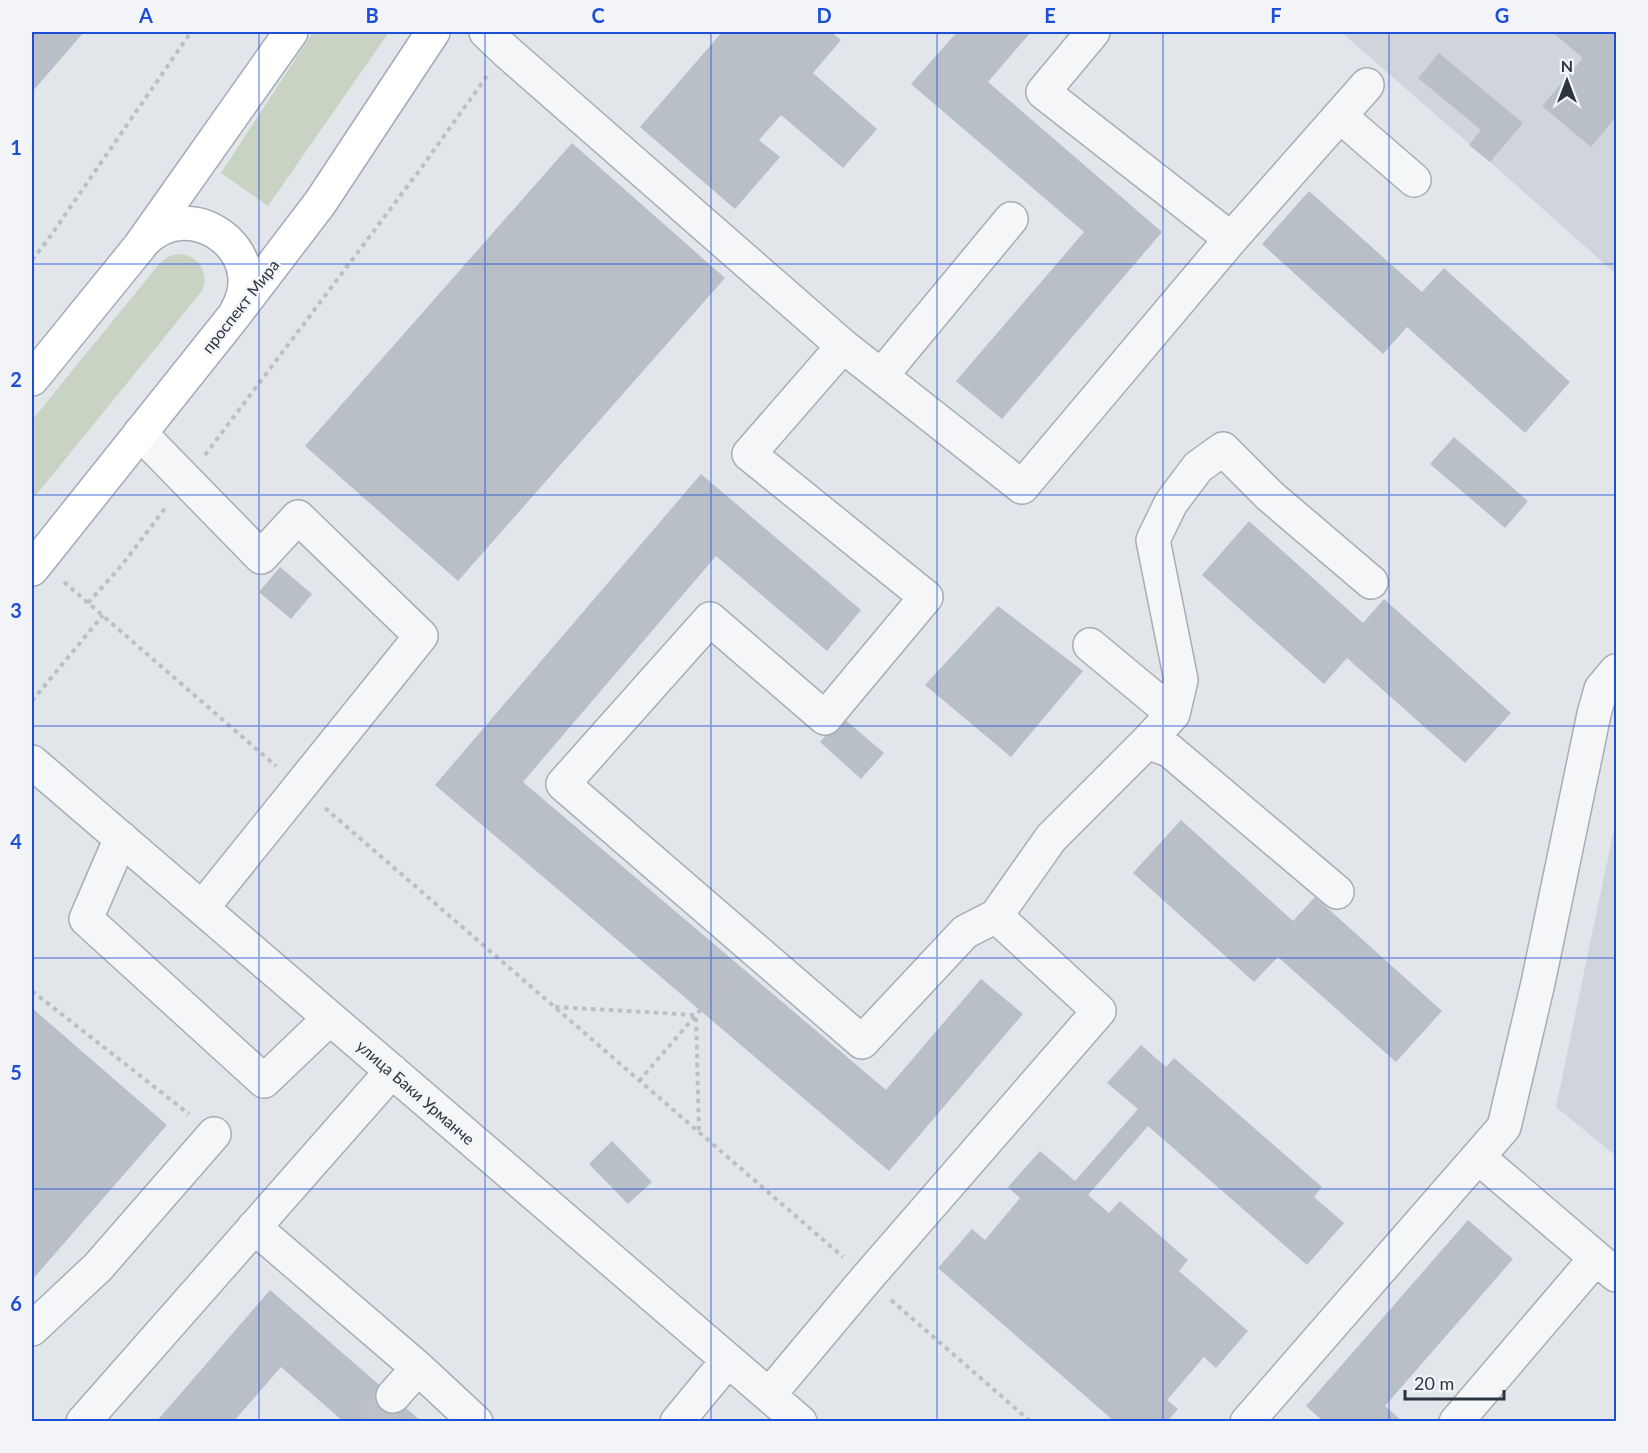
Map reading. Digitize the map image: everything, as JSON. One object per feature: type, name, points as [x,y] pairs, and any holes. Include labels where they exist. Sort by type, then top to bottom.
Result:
[{"type":"main road","points":[[32,379],[140,246],[291,32]]},
{"type":"main road","name":"проспект Мира","points":[[35,565],[233,317],[320,203],[433,32]]},
{"type":"main road","points":[[140,246],[157,231],[179,224],[202,225],[222,235],[237,252],[244,274],[243,297],[233,317]]},
{"type":"street","points":[[1093,32],[1042,92],[1232,239]]},
{"type":"street","points":[[496,41],[843,346],[1022,487],[1232,239],[1367,85]]},
{"type":"street","points":[[1340,116],[1414,180]]},
{"type":"street","points":[[881,376],[1011,219]]},
{"type":"street","points":[[843,346],[749,454],[926,597],[825,718],[710,619],[563,784],[862,1042],[965,932],[996,916],[1051,838],[1173,714],[1181,680],[1153,540],[1171,503],[1198,466],[1223,449],[1270,496],[1371,582]]},
{"type":"street","points":[[140,433],[261,557],[298,516],[421,636],[202,908]]},
{"type":"street","points":[[1090,645],[1173,714]]},
{"type":"street","points":[[1247,1422],[1504,1127],[1538,983],[1594,714],[1601,689],[1617,671]]},
{"type":"street","points":[[1147,742],[1169,750],[1337,892]]},
{"type":"street","name":"улица Баки Урманче","points":[[32,762],[801,1422]]},
{"type":"street","points":[[121,838],[86,919],[264,1081],[330,1018]]},
{"type":"street","points":[[769,1395],[867,1278],[1099,1011],[996,916]]},
{"type":"street","points":[[83,1422],[392,1071]]},
{"type":"street","points":[[32,1329],[98,1267],[214,1134]]},
{"type":"street","points":[[1456,1422],[1606,1267],[1478,1157]]},
{"type":"street","points":[[254,1227],[418,1368],[476,1422]]},
{"type":"street","points":[[676,1422],[728,1360]]},
{"type":"street","points":[[393,1396],[418,1368]]},
{"type":"path","points":[[32,260],[191,32]]},
{"type":"path","points":[[88,603],[122,565],[420,171],[496,41]]},
{"type":"path","points":[[35,565],[102,615],[1031,1422]]},
{"type":"path","points":[[32,701],[102,615]]},
{"type":"path","points":[[639,1081],[754,948]]},
{"type":"path","points":[[32,991],[214,1134]]},
{"type":"path","points":[[554,1007],[696,1015]]},
{"type":"path","points":[[696,1015],[699,1132]]},
{"type":"shaded area","points":[[1341,32],[1616,32],[1616,274],[1490,162]]},
{"type":"shaded area","points":[[1616,819],[1616,1156],[1556,1107]]},
{"type":"green space","points":[[313,32],[389,32],[268,206],[221,173]]},
{"type":"green space","points":[[177,254],[191,257],[200,265],[204,277],[202,291],[32,500],[32,420],[160,263],[167,257]]},
{"type":"building","points":[[32,32],[84,32],[32,92]]},
{"type":"building","points":[[722,32],[831,32],[841,40],[813,73],[877,129],[843,168],[781,115],[759,140],[780,157],[735,209],[640,127]]},
{"type":"building","points":[[957,32],[1031,32],[988,82],[1162,232],[1002,419],[956,381],[1084,232],[911,84]]},
{"type":"building","points":[[1552,32],[1616,32],[1616,117],[1591,147],[1542,106],[1583,58]]},
{"type":"building","points":[[1439,53],[1523,123],[1490,162],[1469,145],[1481,130],[1418,78]]},
{"type":"building","points":[[572,143],[725,278],[458,581],[305,446]]},
{"type":"building","points":[[1309,191],[1422,292],[1444,268],[1570,382],[1525,433],[1407,327],[1383,354],[1262,244]]},
{"type":"building","points":[[1454,437],[1528,501],[1505,528],[1430,464]]},
{"type":"building","points":[[701,474],[861,610],[827,651],[716,556],[523,782],[886,1090],[981,979],[1023,1014],[889,1171],[435,785]]},
{"type":"building","points":[[1249,521],[1363,623],[1384,599],[1511,713],[1465,763],[1347,658],[1324,684],[1202,575]]},
{"type":"building","points":[[280,567],[312,594],[291,619],[259,592]]},
{"type":"building","points":[[998,606],[1083,671],[1011,757],[925,685]]},
{"type":"building","points":[[842,717],[884,753],[861,779],[820,742]]},
{"type":"building","points":[[1181,820],[1293,921],[1315,897],[1442,1011],[1396,1062],[1278,957],[1254,982],[1133,873]]},
{"type":"building","points":[[32,1008],[167,1125],[32,1280]]},
{"type":"building","points":[[1141,1045],[1166,1067],[1174,1058],[1322,1187],[1314,1197],[1344,1223],[1307,1265],[1148,1126],[1088,1195],[1109,1213],[1120,1201],[1188,1260],[1179,1271],[1248,1331],[1216,1368],[1204,1357],[1167,1400],[1178,1409],[1167,1422],[1115,1422],[938,1268],[972,1229],[985,1240],[1020,1198],[1008,1187],[1040,1151],[1075,1181],[1138,1109],[1107,1083]]},
{"type":"building","points":[[612,1141],[652,1182],[628,1204],[589,1164]]},
{"type":"building","points":[[1468,1220],[1513,1259],[1385,1406],[1403,1422],[1324,1422],[1306,1406]]},
{"type":"building","points":[[270,1290],[422,1422],[344,1422],[281,1367],[233,1422],[156,1422]]},
{"type":"tunnel","points":[[371,1422],[393,1396]]}]
